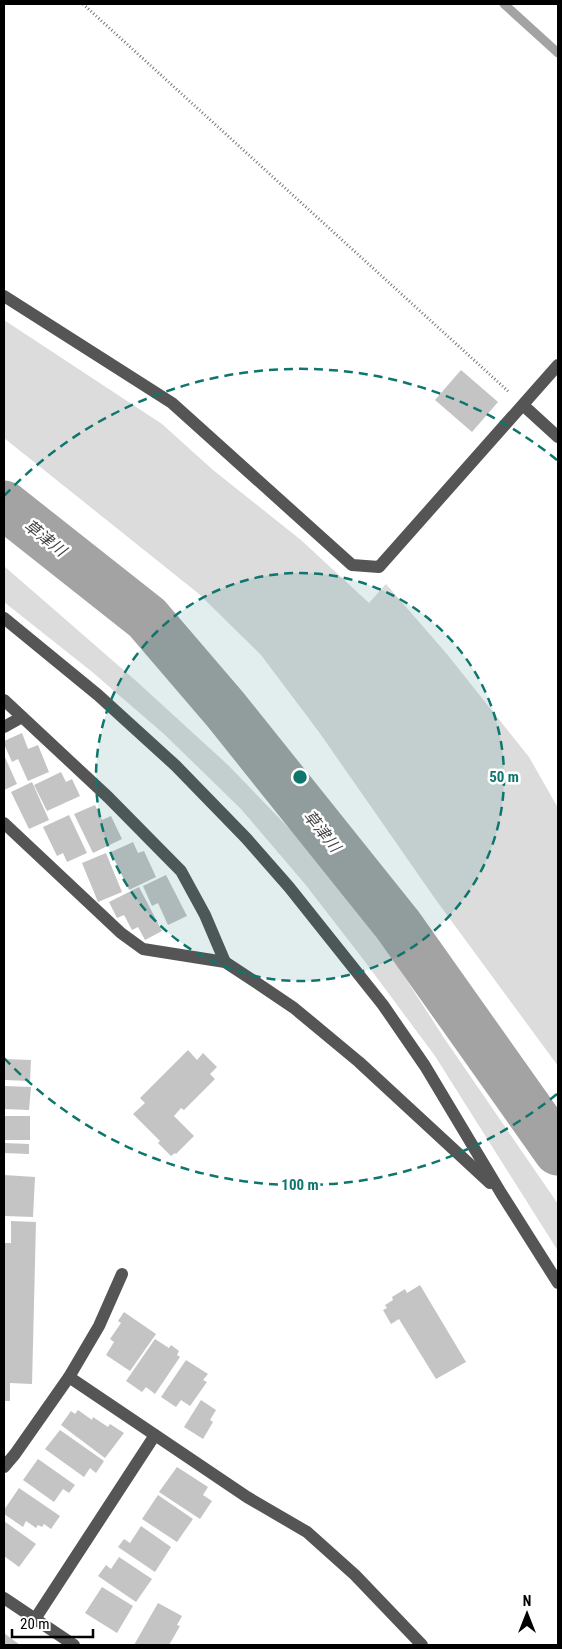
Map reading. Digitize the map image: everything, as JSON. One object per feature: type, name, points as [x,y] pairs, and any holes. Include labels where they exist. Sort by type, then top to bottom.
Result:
[{"type":"street","points":[[4,296],[172,403],[352,565],[378,567],[558,366]]},
{"type":"street","points":[[524,406],[558,437]]},
{"type":"street","points":[[4,618],[98,696],[176,766],[290,886],[383,1005],[425,1066],[501,1193],[558,1283]]},
{"type":"street","points":[[4,700],[108,797],[181,871],[204,915],[225,962]]},
{"type":"street","points":[[4,727],[22,717]]},
{"type":"street","points":[[4,823],[121,933],[143,949],[225,962],[294,1008],[352,1056],[501,1193]]},
{"type":"street","points":[[4,1468],[68,1376],[99,1326],[122,1274]]},
{"type":"street","points":[[68,1376],[247,1498],[307,1532],[355,1575],[422,1645]]},
{"type":"street","points":[[35,1619],[155,1435]]},
{"type":"street","points":[[4,1598],[35,1619],[56,1640],[74,1645]]},
{"type":"path","points":[[83,4],[524,406]]},
{"type":"shaded area","points":[[4,320],[162,424],[213,470],[301,540],[369,603],[386,584],[446,653],[529,757],[558,808],[558,1066],[436,900],[319,732],[261,655],[199,594],[4,438]]},
{"type":"shaded area","points":[[4,566],[135,680],[228,765],[311,851],[384,945],[444,1038],[558,1204],[558,1251],[435,1056],[305,884],[241,809],[164,734],[91,671],[4,602]]},
{"type":"building","points":[[461,370],[498,402],[472,432],[435,400]]},
{"type":"building","points":[[22,733],[28,749],[38,745],[49,772],[28,781],[18,759],[12,762],[4,744],[4,741]]},
{"type":"building","points":[[4,755],[17,784],[4,790]]},
{"type":"building","points":[[61,772],[66,782],[72,779],[80,796],[47,811],[34,785]]},
{"type":"building","points":[[32,782],[49,820],[29,829],[11,792]]},
{"type":"building","points":[[95,805],[102,820],[111,816],[122,839],[93,853],[74,814]]},
{"type":"building","points":[[69,815],[87,853],[67,862],[63,853],[57,856],[43,827]]},
{"type":"building","points":[[133,842],[138,853],[144,851],[156,877],[129,890],[111,852]]},
{"type":"building","points":[[106,853],[122,892],[98,902],[82,863]]},
{"type":"building","points":[[166,875],[187,916],[168,925],[158,903],[152,906],[143,886]]},
{"type":"building","points":[[139,887],[162,931],[145,940],[138,927],[132,930],[124,915],[117,918],[109,902]]},
{"type":"building","points":[[188,1050],[197,1060],[203,1053],[217,1067],[210,1074],[215,1079],[184,1110],[181,1108],[174,1116],[194,1136],[176,1154],[171,1156],[158,1143],[160,1141],[133,1114],[145,1103],[140,1098]]},
{"type":"building","points":[[4,1059],[31,1060],[30,1081],[4,1080]]},
{"type":"building","points":[[4,1086],[31,1087],[29,1110],[4,1109]]},
{"type":"building","points":[[4,1116],[30,1116],[30,1140],[4,1140]]},
{"type":"building","points":[[4,1143],[29,1144],[29,1154],[4,1153]]},
{"type":"building","points":[[4,1175],[35,1177],[33,1217],[4,1216]]},
{"type":"building","points":[[11,1221],[36,1222],[32,1384],[10,1383],[10,1401],[4,1401],[4,1243],[11,1243]]},
{"type":"building","points":[[420,1285],[466,1362],[436,1379],[399,1319],[391,1324],[383,1310],[387,1308],[385,1305],[393,1300],[392,1297],[405,1289],[407,1293]]},
{"type":"building","points":[[124,1312],[156,1334],[130,1371],[106,1355],[114,1342],[110,1339],[121,1323],[118,1321]]},
{"type":"building","points":[[155,1339],[169,1348],[171,1345],[179,1351],[177,1355],[180,1357],[155,1394],[146,1387],[142,1392],[126,1381]]},
{"type":"building","points":[[186,1360],[208,1374],[203,1380],[207,1382],[190,1406],[181,1400],[176,1407],[161,1397]]},
{"type":"building","points":[[201,1400],[216,1410],[210,1420],[213,1422],[203,1439],[184,1427]]},
{"type":"building","points":[[78,1410],[92,1420],[93,1417],[108,1427],[110,1424],[124,1433],[105,1458],[61,1425],[71,1411],[75,1414]]},
{"type":"building","points":[[60,1430],[104,1461],[96,1473],[90,1468],[84,1477],[45,1449]]},
{"type":"building","points":[[38,1459],[75,1485],[69,1493],[63,1489],[54,1502],[23,1480]]},
{"type":"building","points":[[177,1467],[208,1487],[203,1495],[212,1501],[200,1519],[159,1492]]},
{"type":"building","points":[[19,1488],[60,1516],[51,1529],[44,1524],[42,1527],[38,1525],[36,1528],[26,1521],[23,1527],[4,1514],[4,1510]]},
{"type":"building","points":[[158,1495],[193,1519],[177,1542],[142,1519]]},
{"type":"building","points":[[4,1521],[36,1544],[19,1567],[4,1556]]},
{"type":"building","points":[[141,1526],[171,1547],[155,1572],[118,1547],[124,1539],[130,1543]]},
{"type":"building","points":[[119,1557],[152,1579],[136,1602],[98,1576],[106,1565],[111,1569]]},
{"type":"building","points":[[102,1587],[133,1606],[117,1633],[85,1613]]},
{"type":"building","points":[[158,1603],[182,1616],[177,1625],[180,1626],[169,1645],[134,1645]]},
{"type":"building","points":[[4,1633],[20,1645],[4,1645]]},
{"type":"waterway","points":[[504,4],[558,53]]},
{"type":"waterway","name":"草津川","points":[[4,505],[147,618],[225,709],[398,925],[558,1151]]}]
